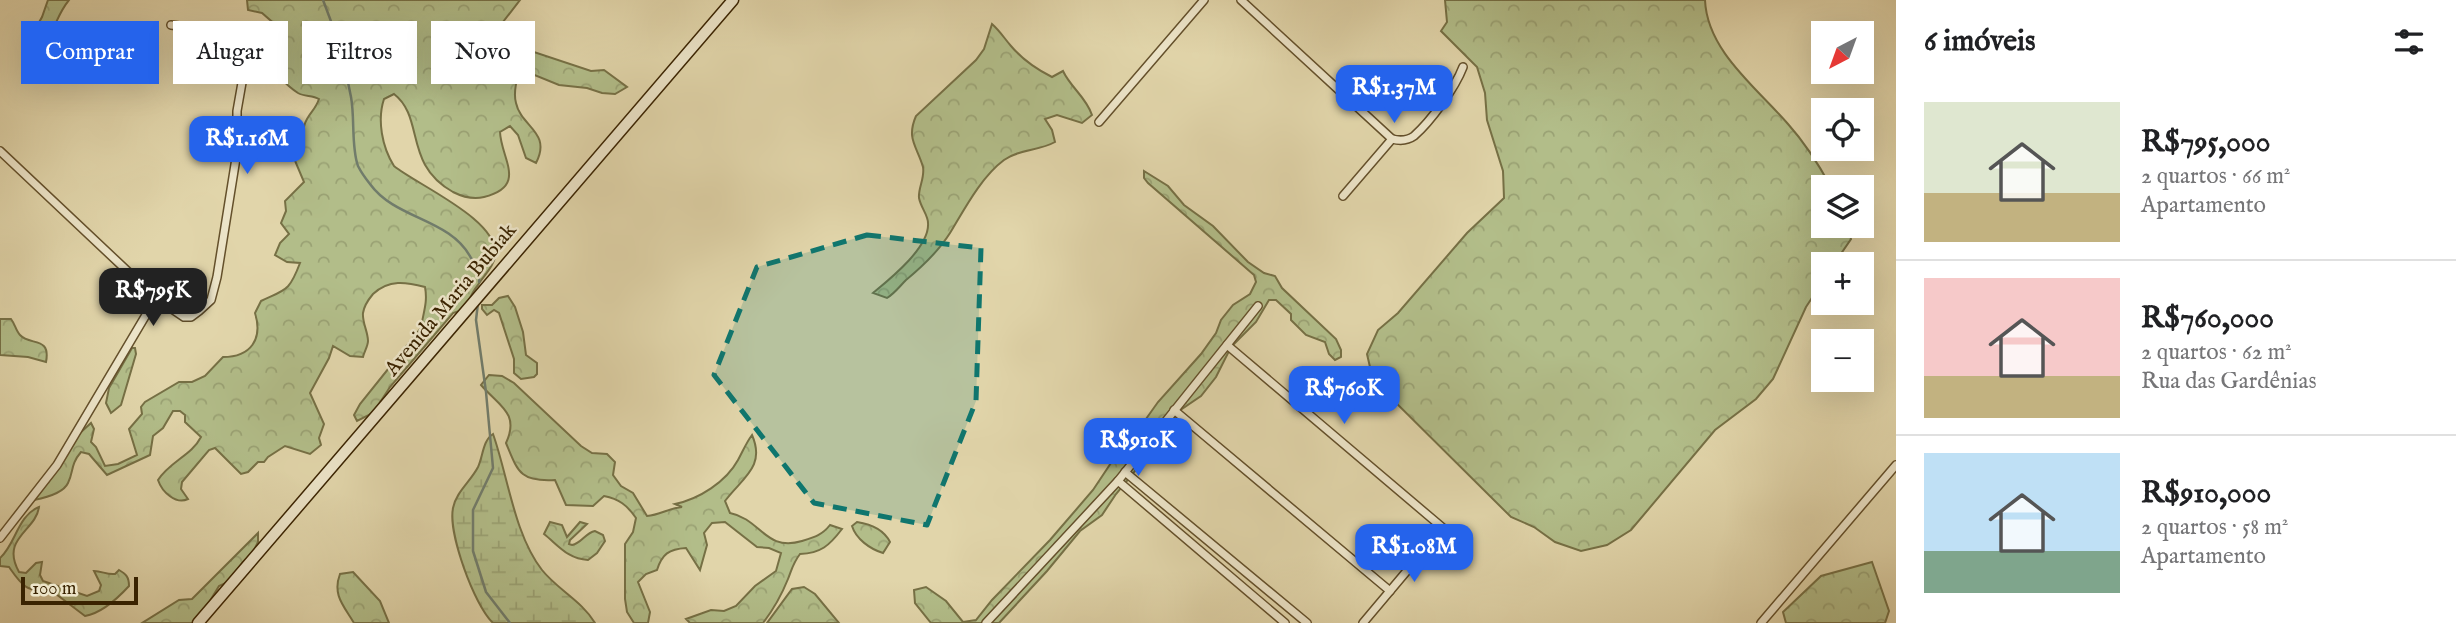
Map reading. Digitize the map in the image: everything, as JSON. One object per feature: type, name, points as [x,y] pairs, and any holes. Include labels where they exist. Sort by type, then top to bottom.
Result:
[{"type":"street","name":"Avenida Maria Bubiak","points":[[198,623],[733,0]]},
{"type":"street","points":[[1099,122],[1205,0]]},
{"type":"street","points":[[1241,0],[1392,139],[1401,141],[1413,136],[1453,89],[1463,67]]},
{"type":"street","points":[[0,151],[156,298],[184,317],[191,317],[200,311],[211,300],[217,277],[237,152],[237,111],[243,62],[239,53],[220,31],[209,26],[172,26]]},
{"type":"street","points":[[1343,196],[1392,139]]},
{"type":"street","points":[[0,538],[57,465],[156,298]]},
{"type":"street","points":[[986,623],[1118,481],[1258,306]]},
{"type":"street","points":[[1227,345],[1443,528],[1363,623]]},
{"type":"street","points":[[1174,410],[1390,591]]},
{"type":"street","points":[[1761,623],[1896,465]]},
{"type":"street","points":[[1125,471],[1307,623]]},
{"type":"street","points":[[1118,481],[1285,623]]},
{"type":"highlighted area","points":[[867,235],[981,248],[976,401],[927,525],[814,503],[714,375],[757,267]]},
{"type":"green space","points":[[48,0],[69,0],[57,21],[40,21]]},
{"type":"green space","points":[[247,0],[520,0],[504,21],[431,21],[431,84],[516,84],[515,99],[519,111],[534,130],[540,144],[536,163],[526,158],[518,135],[510,126],[500,132],[509,170],[509,179],[505,186],[484,197],[457,194],[437,181],[427,168],[409,116],[394,94],[384,99],[381,116],[386,150],[394,166],[472,217],[494,244],[494,261],[474,290],[465,309],[453,313],[390,387],[373,413],[357,421],[354,415],[360,404],[421,328],[426,303],[425,287],[411,284],[391,284],[373,294],[363,313],[368,341],[363,357],[350,356],[333,346],[310,393],[324,424],[319,438],[321,445],[310,454],[285,446],[264,462],[258,462],[248,472],[241,474],[215,448],[209,450],[182,482],[181,489],[188,499],[174,499],[166,493],[158,480],[168,468],[192,449],[201,437],[185,422],[185,415],[180,411],[173,411],[163,428],[153,436],[150,455],[107,475],[89,454],[81,452],[66,487],[53,495],[34,500],[80,433],[91,423],[94,429],[91,442],[105,466],[118,464],[137,455],[129,429],[142,414],[141,407],[145,402],[179,382],[192,382],[205,376],[223,357],[248,350],[256,338],[255,313],[261,301],[286,288],[300,263],[287,262],[275,255],[280,243],[289,234],[281,223],[286,211],[285,201],[304,182],[293,156],[300,146],[307,119],[319,99],[298,93],[286,84],[288,21],[271,21],[262,13],[248,10]]},
{"type":"green space","points":[[1445,0],[1705,0],[1714,36],[1724,52],[1788,124],[1811,154],[1811,161],[1816,161],[1824,175],[1811,175],[1811,238],[1851,239],[1842,252],[1811,252],[1811,299],[1773,379],[1756,399],[1715,430],[1631,530],[1607,545],[1581,551],[1555,542],[1534,527],[1511,517],[1373,380],[1367,354],[1378,330],[1398,313],[1467,233],[1504,198],[1503,171],[1487,120],[1485,93],[1477,67],[1441,31],[1447,22]]},
{"type":"green space","points":[[992,24],[1015,51],[1035,67],[1052,77],[1063,71],[1092,115],[1082,123],[1057,115],[1045,119],[1055,142],[1004,160],[980,185],[945,240],[930,258],[887,298],[873,293],[908,262],[927,232],[928,220],[919,198],[923,167],[912,137],[916,116],[976,60],[984,49]]},
{"type":"green space","points":[[535,52],[591,71],[604,70],[627,87],[615,94],[559,85],[535,75]]},
{"type":"green space","points":[[1144,171],[1168,186],[1184,205],[1213,226],[1248,262],[1264,273],[1275,276],[1282,288],[1336,339],[1341,357],[1335,360],[1329,354],[1325,342],[1306,335],[1291,320],[1291,314],[1276,300],[1269,300],[1256,322],[1231,347],[1216,377],[1201,396],[1179,411],[1102,515],[1080,531],[999,623],[931,623],[915,603],[914,590],[926,587],[946,601],[963,622],[976,620],[1093,490],[1115,457],[1141,430],[1136,433],[1158,402],[1201,354],[1216,333],[1221,320],[1233,305],[1250,294],[1256,282],[1254,275],[1148,183],[1144,178]]},
{"type":"green space","points":[[508,296],[515,307],[523,332],[526,355],[537,363],[537,374],[534,377],[521,379],[514,373],[514,359],[499,313],[494,310],[487,315],[482,309],[482,305],[492,305],[499,298]]},
{"type":"green space","points":[[0,319],[11,319],[20,335],[43,345],[47,354],[46,362],[28,357],[0,355]]},
{"type":"green space","points":[[132,348],[135,348],[136,354],[121,405],[111,413],[106,403],[109,388]]},
{"type":"green space","points":[[489,375],[502,376],[514,383],[581,446],[592,453],[607,454],[615,462],[613,475],[621,486],[633,493],[647,516],[682,507],[675,504],[702,494],[719,482],[733,468],[752,435],[756,446],[754,464],[725,501],[730,513],[749,521],[771,539],[780,542],[790,543],[811,538],[830,525],[842,529],[824,548],[800,554],[786,585],[763,623],[690,623],[686,619],[711,610],[724,611],[736,606],[755,586],[776,571],[781,553],[757,547],[725,522],[712,523],[704,533],[707,545],[700,570],[686,548],[680,549],[667,553],[657,570],[646,574],[638,582],[650,612],[648,623],[634,623],[627,612],[625,599],[625,544],[633,532],[636,518],[622,503],[604,496],[593,506],[566,505],[555,480],[534,479],[522,473],[506,443],[510,433],[509,417],[481,385]]},
{"type":"green space","points":[[493,434],[518,522],[532,556],[548,577],[583,608],[595,623],[493,623],[478,601],[458,551],[453,508],[457,497],[478,467],[485,444]]},
{"type":"green space","points":[[39,507],[32,523],[16,543],[14,560],[19,572],[26,573],[36,563],[42,562],[40,575],[43,581],[87,596],[99,591],[101,585],[94,571],[115,574],[119,570],[127,576],[129,586],[115,600],[85,616],[48,588],[35,590],[25,586],[9,567],[0,566],[0,558],[21,523]]},
{"type":"green space","points":[[550,522],[562,525],[567,537],[580,522],[587,524],[569,544],[575,544],[595,531],[603,535],[605,541],[588,560],[575,557],[544,534]]},
{"type":"green space","points":[[857,522],[876,528],[884,534],[890,542],[883,553],[860,539],[852,526]]},
{"type":"green space","points":[[258,533],[258,542],[252,554],[228,582],[219,586],[200,617],[192,623],[142,623],[179,600],[192,599]]},
{"type":"green space","points":[[1872,562],[1889,611],[1885,623],[1786,623],[1783,612],[1821,576]]},
{"type":"green space","points":[[353,572],[380,601],[389,623],[354,623],[340,600],[337,588],[340,574]]},
{"type":"green space","points":[[804,587],[815,594],[839,623],[767,623],[792,589]]},
{"type":"waterway","points":[[323,0],[349,84],[359,168],[381,196],[437,226],[462,245],[476,266],[479,282]]},
{"type":"waterway","points":[[478,303],[476,320],[493,468],[473,510],[473,551],[486,592],[510,623]]}]
